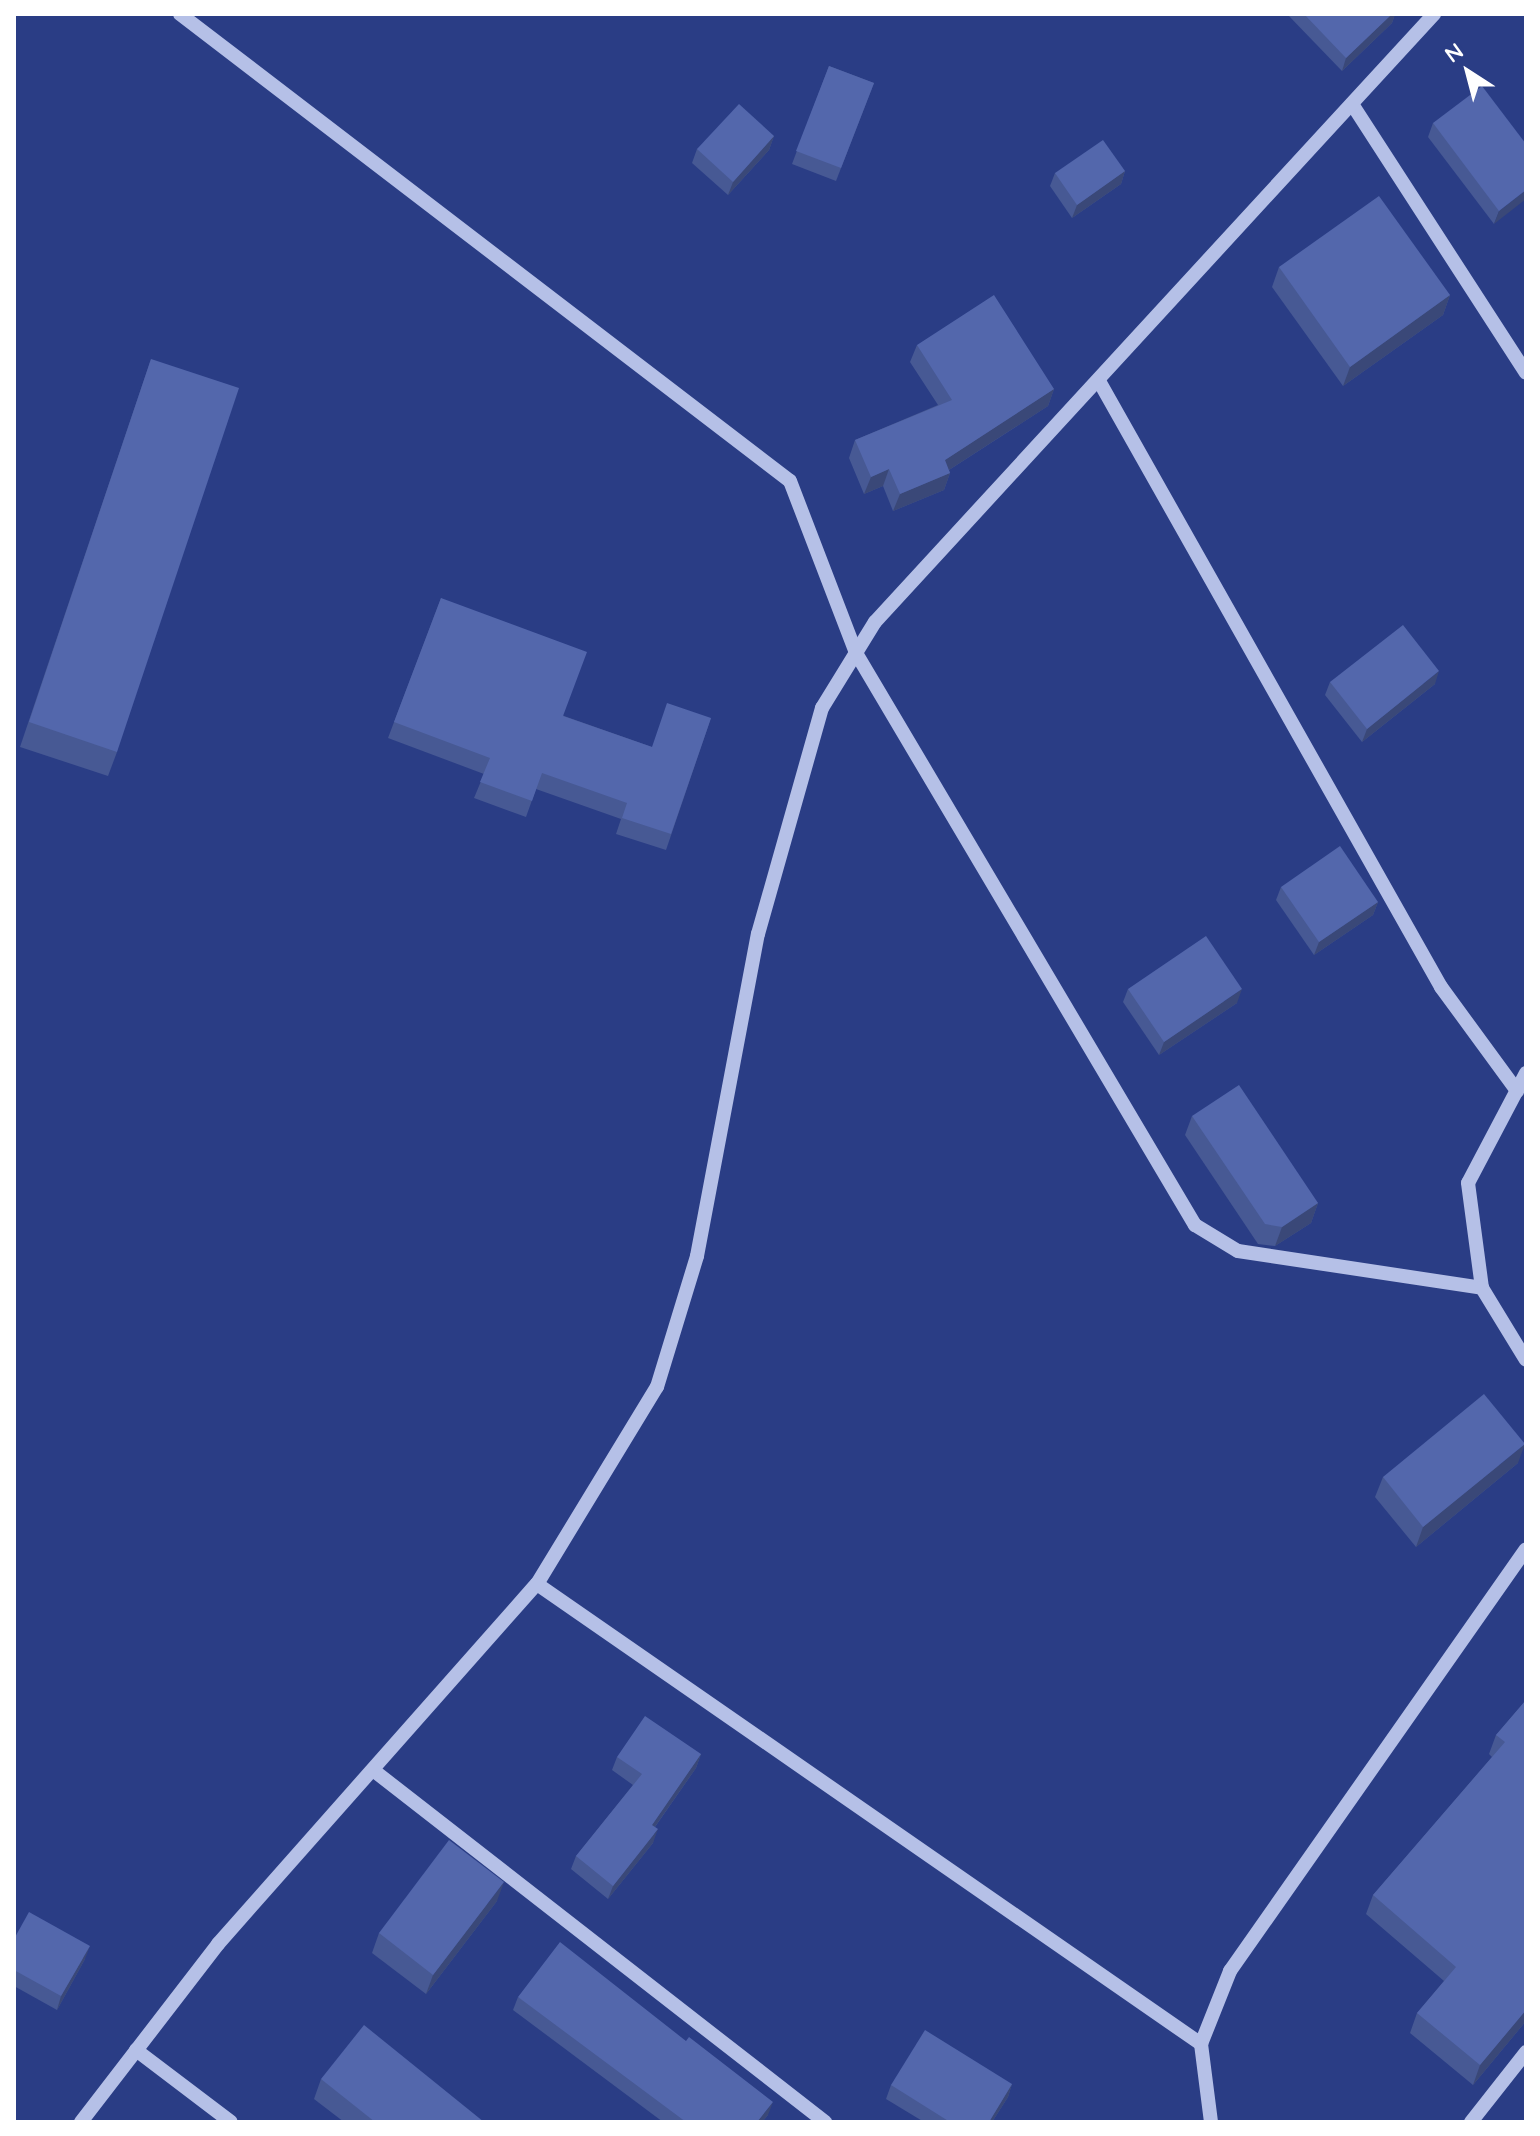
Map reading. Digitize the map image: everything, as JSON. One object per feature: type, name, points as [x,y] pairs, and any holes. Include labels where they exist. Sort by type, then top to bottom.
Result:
[{"type":"street","points":[[180,14],[790,481],[856,653],[1195,1225],[1238,1251],[1482,1288]]},
{"type":"street","points":[[81,2122],[218,1944],[537,1584],[657,1387],[697,1256],[758,934],[822,708],[875,622],[1434,14]]},
{"type":"street","points":[[1352,104],[1526,373]]},
{"type":"street","points":[[1099,381],[1441,987],[1517,1091]]},
{"type":"street","points":[[1526,1073],[1468,1183],[1482,1288],[1526,1360]]},
{"type":"street","points":[[1211,2122],[1201,2044],[1230,1971],[1526,1549]]},
{"type":"street","points":[[537,1584],[1201,2044]]},
{"type":"street","points":[[373,1770],[825,2122]]},
{"type":"street","points":[[136,2050],[231,2122]]},
{"type":"street","points":[[1471,2122],[1526,2052]]},
{"type":"building","points":[[1304,14],[1392,14],[1346,58]]},
{"type":"building","points":[[829,66],[874,83],[841,168],[796,151]]},
{"type":"building","points":[[1482,86],[1526,144],[1526,190],[1499,211],[1433,123]]},
{"type":"building","points":[[739,104],[774,136],[733,182],[697,149]]},
{"type":"building","points":[[1103,140],[1125,171],[1077,205],[1055,173]]},
{"type":"building","points":[[1379,196],[1450,295],[1350,367],[1279,267]]},
{"type":"building","points":[[994,295],[1054,389],[945,460],[950,473],[900,494],[889,469],[871,477],[855,440],[952,400],[917,345]]},
{"type":"building","points":[[151,359],[239,388],[117,752],[29,722]]},
{"type":"building","points":[[441,598],[587,652],[563,716],[652,747],[667,703],[711,718],[671,834],[622,818],[627,803],[542,773],[532,801],[480,782],[490,758],[394,722]]},
{"type":"building","points":[[1403,625],[1439,671],[1367,729],[1330,682]]},
{"type":"building","points":[[1340,846],[1378,902],[1319,942],[1281,887]]},
{"type":"building","points":[[1206,936],[1242,989],[1164,1042],[1128,989]]},
{"type":"building","points":[[1239,1085],[1318,1203],[1282,1227],[1265,1224],[1192,1116]]},
{"type":"building","points":[[1484,1394],[1525,1444],[1423,1527],[1383,1477]]},
{"type":"building","points":[[1526,1700],[1526,2010],[1480,2065],[1417,2013],[1456,1967],[1373,1895],[1505,1742],[1496,1735]]},
{"type":"building","points":[[645,1716],[701,1754],[652,1825],[658,1829],[613,1886],[576,1856],[642,1774],[617,1757]]},
{"type":"building","points":[[449,1840],[504,1882],[433,1975],[379,1933]]},
{"type":"building","points":[[29,1912],[90,1946],[61,1996],[14,1970],[14,1939]]},
{"type":"building","points":[[560,1942],[686,2041],[689,2037],[773,2102],[757,2122],[686,2122],[518,1997]]},
{"type":"building","points":[[364,2025],[484,2122],[375,2122],[321,2079]]},
{"type":"building","points":[[925,2030],[1012,2084],[989,2122],[950,2122],[891,2085]]}]
